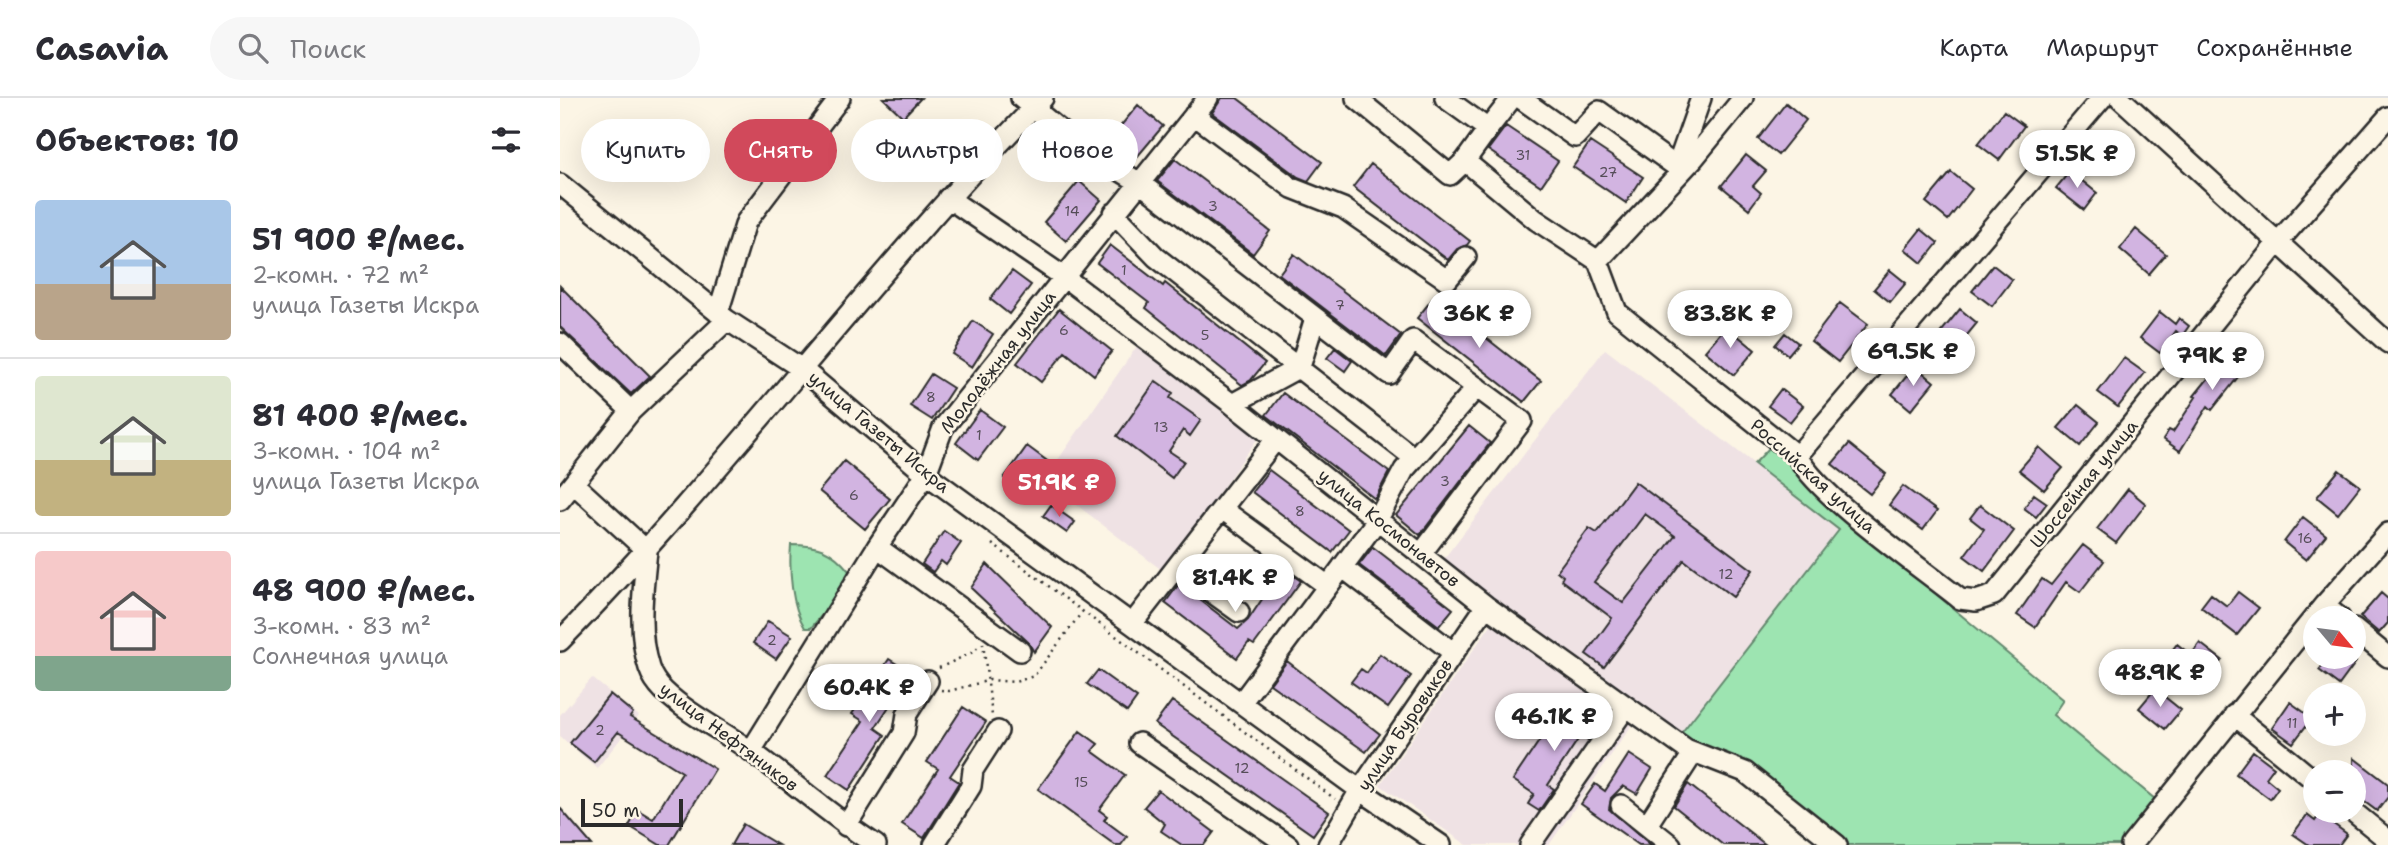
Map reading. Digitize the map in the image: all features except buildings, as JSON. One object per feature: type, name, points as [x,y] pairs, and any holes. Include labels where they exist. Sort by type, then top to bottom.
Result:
[{"type":"street","points":[[560,500],[631,411],[722,316],[746,222],[841,98]]},
{"type":"street","name":"Молодёжная улица","points":[[751,751],[877,547],[926,474],[943,428],[1208,98]]},
{"type":"street","points":[[1445,98],[1488,128]]},
{"type":"street","points":[[1367,101],[1450,175],[1465,161],[1512,98]]},
{"type":"street","points":[[1520,98],[1575,137],[1599,111],[1688,164]]},
{"type":"street","points":[[1688,164],[1681,155],[1701,98]]},
{"type":"street","points":[[1465,161],[1536,220],[1598,261],[1688,164],[1743,98]]},
{"type":"street","points":[[1797,456],[2102,98]]},
{"type":"street","points":[[2120,98],[2388,343]]},
{"type":"street","points":[[560,640],[646,551],[1032,102],[1078,145],[1139,183],[1388,374],[1413,340],[1522,421],[1421,554]]},
{"type":"street","points":[[1194,115],[1292,188],[1343,208],[1447,280],[1466,257]]},
{"type":"street","name":"Шоссейная улица","points":[[1994,595],[2279,241],[2388,117]]},
{"type":"street","name":"улица Газеты Искра","points":[[560,184],[722,316],[802,369],[926,474],[1437,844]]},
{"type":"street","name":"улица Космонавтов","points":[[948,198],[1064,277],[1232,404],[1486,606],[1626,707],[1694,752],[1745,772],[1837,845]]},
{"type":"street","points":[[1114,214],[1156,257],[1414,458]]},
{"type":"street","name":"Российская улица","points":[[1598,261],[1617,313],[1797,456],[1802,467],[1849,511],[1960,599],[1976,601],[1994,595]]},
{"type":"street","points":[[1232,404],[1300,367],[1315,318]]},
{"type":"street","points":[[560,343],[631,411]]},
{"type":"street","points":[[1241,703],[1378,519],[1404,470],[1477,387]]},
{"type":"street","points":[[1132,624],[1276,439]]},
{"type":"street","points":[[574,484],[646,551]]},
{"type":"street","points":[[1222,509],[1328,586]]},
{"type":"street","points":[[2138,843],[2234,715],[2324,605],[2388,533]]},
{"type":"street","points":[[877,547],[989,638],[1020,651]]},
{"type":"street","name":"улица Нефтяников","points":[[646,551],[643,636],[650,669],[656,682],[675,700],[751,751],[846,826],[876,845]]},
{"type":"street","points":[[1342,567],[1454,653]]},
{"type":"street","points":[[1178,568],[1239,612]]},
{"type":"street","name":"улица Буровиков","points":[[1328,845],[1360,790],[1486,606]]},
{"type":"street","points":[[2366,639],[2388,657]]},
{"type":"street","points":[[846,826],[904,733],[906,714],[928,681]]},
{"type":"street","points":[[1530,845],[1626,707]]},
{"type":"street","points":[[2234,715],[2303,771]]},
{"type":"street","points":[[934,845],[971,786],[973,769],[998,731]]},
{"type":"street","points":[[1139,743],[1288,845]]},
{"type":"street","points":[[1647,825],[1694,752]]},
{"type":"street","points":[[1620,805],[1671,845]]},
{"type":"street","points":[[2366,822],[2388,840]]},
{"type":"path","points":[[990,543],[1349,809]]},
{"type":"path","points":[[989,638],[971,653],[934,671],[928,681],[937,689],[948,691],[986,680],[1015,682],[1034,676],[1082,611]]},
{"type":"path","points":[[989,638],[986,680],[990,711],[998,731]]},
{"type":"shaded area","points":[[1142,339],[1263,431],[1163,571],[1044,480]]},
{"type":"shaded area","points":[[1605,349],[1839,529],[1679,736],[1439,565]]},
{"type":"shaded area","points":[[1492,623],[1634,722],[1549,845],[1467,845],[1380,785]]},
{"type":"shaded area","points":[[592,678],[639,716],[597,768],[560,737],[560,715]]},
{"type":"green space","points":[[1772,445],[1865,535],[2063,700],[2053,715],[2156,800],[2120,845],[1843,845],[1679,736],[1839,530],[1754,464]]},
{"type":"green space","points":[[791,545],[809,546],[830,553],[849,571],[843,590],[811,628],[805,628],[794,598],[790,566]]}]
